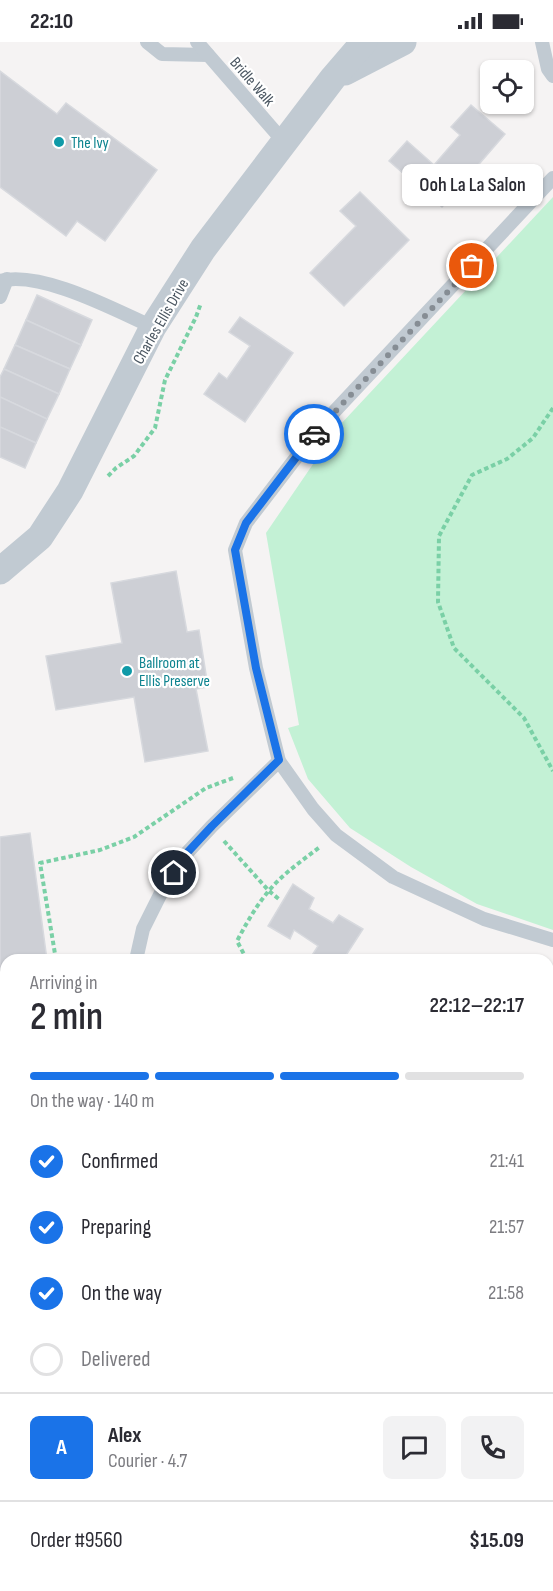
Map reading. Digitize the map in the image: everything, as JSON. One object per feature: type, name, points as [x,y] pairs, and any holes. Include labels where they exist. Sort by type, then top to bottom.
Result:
[{"type":"street","name":"Charles Ellis Drive","points":[[0,571],[40,537],[70,491],[153,327],[203,249],[333,78],[364,42]]},
{"type":"street","name":"Charles Ellis Drive","points":[[333,78],[403,42]]},
{"type":"lane","points":[[147,42],[162,54],[208,55]]},
{"type":"lane","name":"Bridle Walk","points":[[197,42],[284,142]]},
{"type":"lane","points":[[542,42],[548,69],[553,76]]},
{"type":"lane","points":[[553,178],[318,429],[246,523],[235,550],[256,668],[279,760],[313,809],[336,835],[393,877],[484,919],[553,940]]},
{"type":"lane","points":[[0,297],[4,280],[26,279],[64,288],[153,327]]},
{"type":"lane","points":[[137,954],[143,929],[162,891],[185,855],[279,760]]},
{"type":"path","points":[[104,481],[116,468],[134,456],[155,429],[165,380],[196,317],[202,299]]},
{"type":"path","points":[[553,408],[533,438],[507,459],[472,475],[439,536],[438,602],[454,648],[524,718],[553,771]]},
{"type":"path","points":[[55,954],[40,863],[100,850],[134,837],[206,788],[237,776]]},
{"type":"path","points":[[212,826],[268,891],[280,900]]},
{"type":"path","points":[[244,954],[237,941],[251,915],[268,891],[290,870],[336,835]]},
{"type":"green space","points":[[553,197],[553,930],[477,904],[411,867],[350,828],[308,779],[288,728],[299,725],[266,533],[339,426]]},
{"type":"building","name":"The Ivy","points":[[0,71],[57,114],[66,103],[157,170],[105,241],[77,221],[66,236],[0,187]]},
{"type":"building","points":[[471,105],[505,134],[442,207],[389,161],[407,141],[434,165],[460,135],[451,127]]},
{"type":"building","points":[[360,192],[409,240],[344,306],[310,273],[356,226],[340,211]]},
{"type":"building","points":[[37,295],[92,320],[81,345],[26,320]]},
{"type":"building","points":[[240,317],[293,353],[245,422],[204,394],[219,373],[227,379],[250,346],[229,332]]},
{"type":"building","points":[[26,320],[81,345],[70,369],[15,345]]},
{"type":"building","points":[[15,345],[70,369],[59,394],[4,369]]},
{"type":"building","points":[[4,369],[59,394],[47,419],[0,397],[0,377]]},
{"type":"building","points":[[0,397],[47,419],[36,443],[0,427]]},
{"type":"building","points":[[0,427],[36,443],[25,468],[0,457]]},
{"type":"building","name":"Ballroom at Ellis Preserve","points":[[176,571],[187,632],[199,630],[208,687],[196,689],[208,751],[145,762],[134,697],[56,710],[46,656],[122,643],[111,583]]},
{"type":"building","points":[[30,833],[46,954],[0,954],[0,837]]},
{"type":"building","points":[[293,884],[314,898],[309,909],[333,923],[339,915],[363,929],[347,954],[313,954],[318,946],[294,930],[290,939],[268,926]]},
{"type":"way so far","points":[[314,434],[472,266]]},
{"type":"place","name":"The Ivy","points":[[59,142]]},
{"type":"place","name":"Ooh La La Salon","points":[[472,266]]},
{"type":"place","name":"Ballroom at Ellis Preserve","points":[[127,671]]},
{"type":"route","points":[[174,873],[185,855],[279,760],[256,668],[235,550],[246,523],[314,434]]}]
